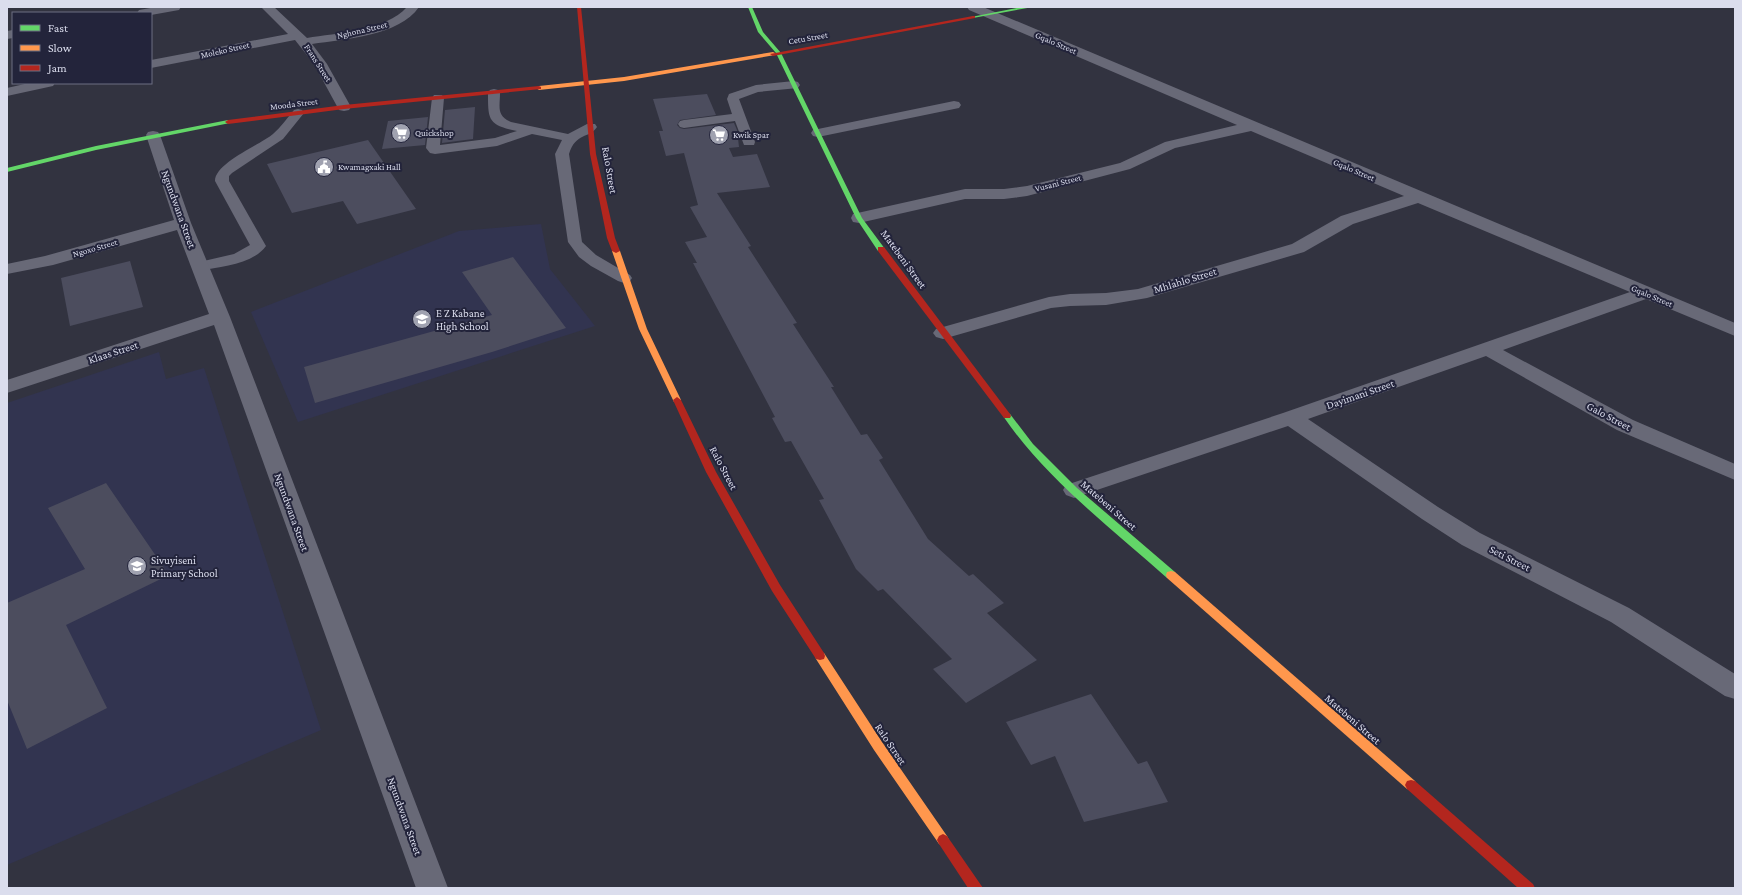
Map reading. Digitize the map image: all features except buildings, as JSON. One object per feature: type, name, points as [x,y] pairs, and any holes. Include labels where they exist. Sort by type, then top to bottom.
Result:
[{"type":"street","points":[[148,12],[175,7]]},
{"type":"street","name":"Frans Street","points":[[267,7],[301,39],[320,64],[344,107]]},
{"type":"street","name":"Nghona Street","points":[[301,39],[383,26],[405,16],[413,7]]},
{"type":"street","name":"Ralo Street","points":[[579,7],[594,154],[611,238],[624,278],[644,329],[711,472],[776,588],[878,746],[976,888]]},
{"type":"street","name":"Matebeni Street","points":[[750,7],[761,35],[778,54],[794,85],[818,132],[858,218],[942,333],[1030,446],[1074,490],[1528,888]]},
{"type":"street","name":"Gqalo Street","points":[[973,7],[1418,197],[1735,330]]},
{"type":"street","name":"Cetu Street","points":[[588,84],[778,54],[1031,7]]},
{"type":"street","name":"Moleko Street","points":[[152,64],[199,56],[270,40],[301,39]]},
{"type":"street","points":[[7,92],[43,84]]},
{"type":"street","name":"Mooda Street","points":[[7,170],[96,148],[222,123],[344,107],[588,84]]},
{"type":"street","points":[[818,132],[954,105]]},
{"type":"street","name":"Vusani Street","points":[[858,218],[965,194],[1004,194],[1027,191],[1125,166],[1170,145],[1252,126]]},
{"type":"street","name":"Ngundwana Street","points":[[153,136],[183,223],[220,318],[432,888]]},
{"type":"street","name":"Mhlahlo Street","points":[[942,333],[1049,303],[1070,300],[1106,299],[1140,294],[1298,248],[1311,243],[1342,222],[1418,197]]},
{"type":"street","name":"Ngoxo Street","points":[[7,269],[47,261],[183,223]]},
{"type":"street","name":"Dayimani Street","points":[[1074,490],[1291,418],[1646,293]]},
{"type":"street","name":"Klaas Street","points":[[7,387],[220,318]]},
{"type":"street","name":"Galo Street","points":[[1487,349],[1625,425],[1735,473]]},
{"type":"street","name":"Seti Street","points":[[1291,418],[1430,513],[1471,539],[1582,594],[1620,615],[1735,688]]},
{"type":"lane","points":[[749,142],[732,99],[736,95],[756,89],[794,85]]},
{"type":"lane","points":[[494,93],[494,115],[499,121],[507,125],[570,138]]},
{"type":"lane","points":[[438,98],[433,148],[435,150],[497,142],[531,130]]},
{"type":"lane","points":[[200,266],[247,255],[258,246],[222,181],[222,176],[227,170],[281,133],[298,113]]},
{"type":"lane","points":[[684,124],[739,117]]},
{"type":"lane","points":[[591,127],[570,138],[564,147],[562,154],[575,242],[580,250],[586,255],[624,278]]},
{"type":"shaded area","name":"E Z Kabane High School","points":[[541,224],[550,269],[595,326],[298,422],[251,312],[459,231]]},
{"type":"shaded area","name":"Sivuyiseni Primary School","points":[[159,352],[166,379],[204,368],[321,730],[7,865],[7,403]]},
{"type":"traffic: fast","points":[[750,7],[761,32],[778,53],[859,218],[881,249]]},
{"type":"traffic: fast","points":[[973,17],[1031,7]]},
{"type":"traffic: fast","points":[[7,170],[96,148],[228,122]]},
{"type":"traffic: fast","points":[[1007,416],[1030,446],[1074,490],[1171,575]]},
{"type":"traffic: slow","points":[[539,88],[624,79],[773,54]]},
{"type":"traffic: slow","points":[[616,251],[643,329],[677,400]]},
{"type":"traffic: slow","points":[[1171,575],[1411,785]]},
{"type":"traffic: slow","points":[[820,656],[878,746],[943,840]]},
{"type":"traffic: jam","points":[[579,7],[593,154],[611,238],[616,251]]},
{"type":"traffic: jam","points":[[773,54],[973,17]]},
{"type":"traffic: jam","points":[[228,122],[344,107],[539,88]]},
{"type":"traffic: jam","points":[[881,249],[1007,416]]},
{"type":"traffic: jam","points":[[677,400],[711,472],[776,588],[820,656]]},
{"type":"traffic: jam","points":[[1411,785],[1528,888]]},
{"type":"traffic: jam","points":[[943,840],[976,888]]},
{"type":"place","name":"Quickshop","points":[[401,133]]},
{"type":"place","name":"Kwik Spar","points":[[719,135]]},
{"type":"place","name":"Kwamagxaki Hall","points":[[324,167]]},
{"type":"place","name":"E Z Kabane High School","points":[[422,319]]},
{"type":"place","name":"Sivuyiseni Primary School","points":[[137,566]]}]
